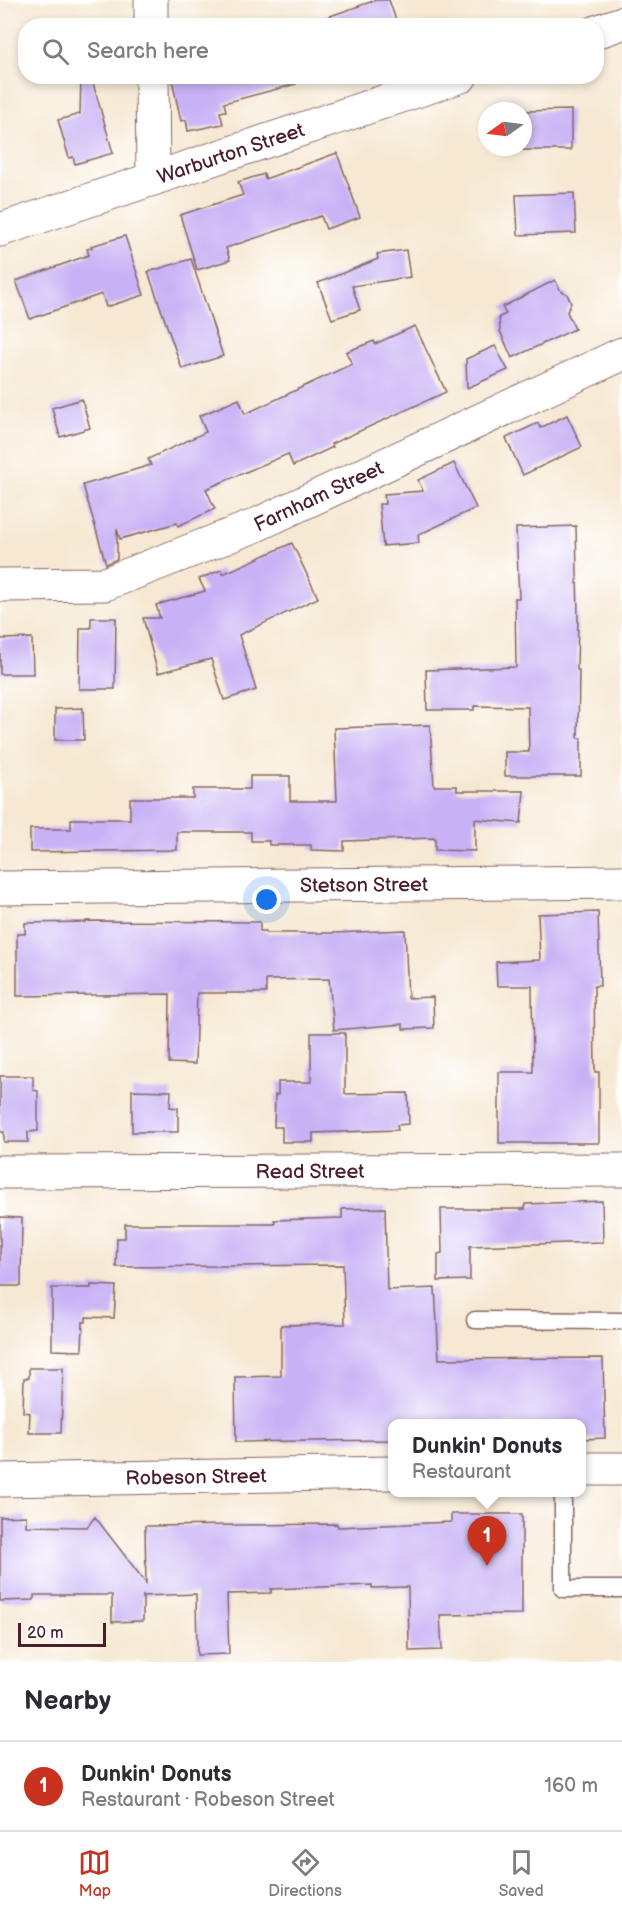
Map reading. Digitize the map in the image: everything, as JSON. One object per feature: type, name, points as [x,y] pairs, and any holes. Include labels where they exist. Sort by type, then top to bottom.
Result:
[{"type":"street","points":[[151,0],[151,18]]},
{"type":"street","points":[[604,29],[622,23]]},
{"type":"street","points":[[152,84],[153,179]]},
{"type":"street","name":"Warburton Street","points":[[0,230],[437,84]]},
{"type":"street","name":"Farnham Street","points":[[0,585],[105,584],[254,526],[622,354]]},
{"type":"street","name":"Stetson Street","points":[[0,888],[622,882]]},
{"type":"street","name":"Read Street","points":[[0,1172],[622,1170]]},
{"type":"street","points":[[586,1469],[622,1469]]},
{"type":"street","name":"Robeson Street","points":[[0,1480],[388,1473]]},
{"type":"lane","points":[[475,1320],[622,1321]]},
{"type":"lane","points":[[563,1497],[563,1589],[622,1589]]},
{"type":"building","points":[[376,0],[389,0],[395,18],[324,18]]},
{"type":"building","points":[[81,84],[93,84],[113,153],[75,164],[73,157],[69,158],[58,120],[80,114]]},
{"type":"building","points":[[173,84],[296,84],[224,103],[226,111],[220,112],[223,124],[188,131],[186,120],[181,121]]},
{"type":"building","points":[[571,110],[571,150],[532,150],[532,111]]},
{"type":"building","points":[[337,153],[360,217],[326,229],[321,216],[226,248],[230,260],[197,270],[180,215],[243,195],[238,182],[264,174],[265,179]]},
{"type":"building","points":[[574,193],[576,233],[518,235],[516,195]]},
{"type":"building","points":[[125,236],[144,295],[106,307],[102,294],[30,319],[16,281],[89,255],[87,249],[92,248],[91,246]]},
{"type":"building","points":[[406,250],[410,277],[352,286],[360,310],[332,319],[318,283],[378,259],[377,254]]},
{"type":"building","points":[[191,259],[223,356],[182,369],[148,272]]},
{"type":"building","points":[[555,280],[561,291],[567,294],[571,303],[567,312],[575,329],[512,358],[500,331],[499,317],[506,314],[502,307]]},
{"type":"building","points":[[415,326],[446,392],[331,444],[333,447],[293,466],[288,454],[206,489],[215,509],[178,526],[177,523],[120,539],[117,529],[117,559],[106,564],[83,485],[151,465],[148,459],[206,432],[199,416],[239,399],[245,414],[352,364],[346,352],[374,341],[375,344]]},
{"type":"building","points":[[495,346],[508,370],[467,388],[466,359]]},
{"type":"building","points":[[82,399],[90,428],[60,437],[52,408]]},
{"type":"building","points":[[567,415],[582,447],[523,475],[506,438],[538,423],[540,428]]},
{"type":"building","points":[[454,463],[476,508],[418,535],[419,543],[383,546],[379,504],[385,504],[384,494],[423,491],[418,480]]},
{"type":"building","points":[[576,526],[578,738],[581,738],[581,776],[505,776],[505,752],[529,752],[528,707],[474,706],[474,710],[427,710],[426,670],[516,667],[515,598],[519,598],[516,528]]},
{"type":"building","points":[[292,543],[318,598],[239,635],[256,690],[224,700],[211,659],[158,673],[143,618],[160,618],[156,605],[205,591],[199,579],[221,570],[223,574]]},
{"type":"building","points":[[91,618],[116,618],[115,689],[79,689],[80,628],[91,628]]},
{"type":"building","points":[[32,638],[33,674],[0,674],[0,639]]},
{"type":"building","points":[[83,708],[84,740],[55,740],[55,709]]},
{"type":"building","points":[[430,725],[434,786],[457,786],[457,791],[524,791],[521,823],[475,819],[475,851],[435,850],[435,838],[344,841],[344,851],[311,850],[311,845],[269,845],[269,841],[251,841],[251,832],[177,832],[177,850],[30,852],[30,829],[71,829],[71,819],[130,819],[130,798],[193,798],[193,789],[250,789],[250,776],[290,776],[290,801],[337,801],[334,728]]},
{"type":"building","points":[[598,912],[600,986],[594,986],[595,1072],[599,1072],[599,1143],[499,1143],[499,1072],[533,1072],[532,986],[497,986],[496,962],[540,960],[538,914]]},
{"type":"building","points":[[260,922],[260,931],[266,931],[266,933],[405,930],[408,998],[433,997],[434,1028],[403,1029],[403,1024],[334,1030],[329,979],[266,980],[266,993],[197,993],[195,1064],[169,1063],[170,994],[17,996],[17,934],[25,934],[25,923]]},
{"type":"building","points":[[311,1033],[345,1033],[345,1094],[408,1093],[409,1124],[397,1125],[398,1130],[313,1133],[313,1142],[282,1142],[282,1127],[274,1127],[275,1095],[278,1095],[278,1082],[311,1082]]},
{"type":"building","points":[[0,1076],[33,1076],[33,1090],[38,1091],[38,1131],[28,1132],[28,1142],[4,1142],[4,1132],[0,1132]]},
{"type":"building","points":[[132,1090],[171,1091],[170,1107],[178,1108],[178,1132],[132,1132]]},
{"type":"building","points":[[602,1201],[603,1242],[470,1246],[470,1280],[438,1281],[438,1254],[442,1253],[441,1209],[525,1209],[525,1204]]},
{"type":"building","points":[[385,1208],[387,1290],[435,1288],[439,1359],[603,1358],[605,1438],[586,1439],[586,1419],[388,1419],[388,1440],[236,1442],[235,1377],[281,1376],[281,1325],[345,1324],[343,1265],[116,1267],[117,1238],[125,1238],[125,1224],[275,1224],[274,1220],[342,1218],[342,1209]]},
{"type":"building","points":[[0,1217],[22,1218],[21,1286],[0,1286]]},
{"type":"building","points":[[91,1285],[116,1286],[114,1318],[86,1317],[86,1322],[83,1322],[82,1351],[52,1350],[52,1288],[91,1288]]},
{"type":"building","points":[[29,1368],[63,1368],[61,1433],[29,1433],[30,1413],[23,1412],[24,1378],[29,1378]]},
{"type":"building","points":[[451,1514],[522,1514],[522,1614],[440,1615],[442,1650],[409,1651],[408,1587],[372,1588],[372,1585],[271,1589],[271,1593],[227,1594],[229,1654],[197,1655],[196,1594],[143,1596],[143,1621],[112,1622],[112,1595],[34,1595],[34,1600],[0,1601],[0,1517],[26,1516],[26,1526],[87,1527],[95,1517],[146,1583],[145,1526],[337,1524],[338,1527],[451,1522]]},
{"type":"place","name":"Dunkin' Donuts","points":[[487,1566]]}]
